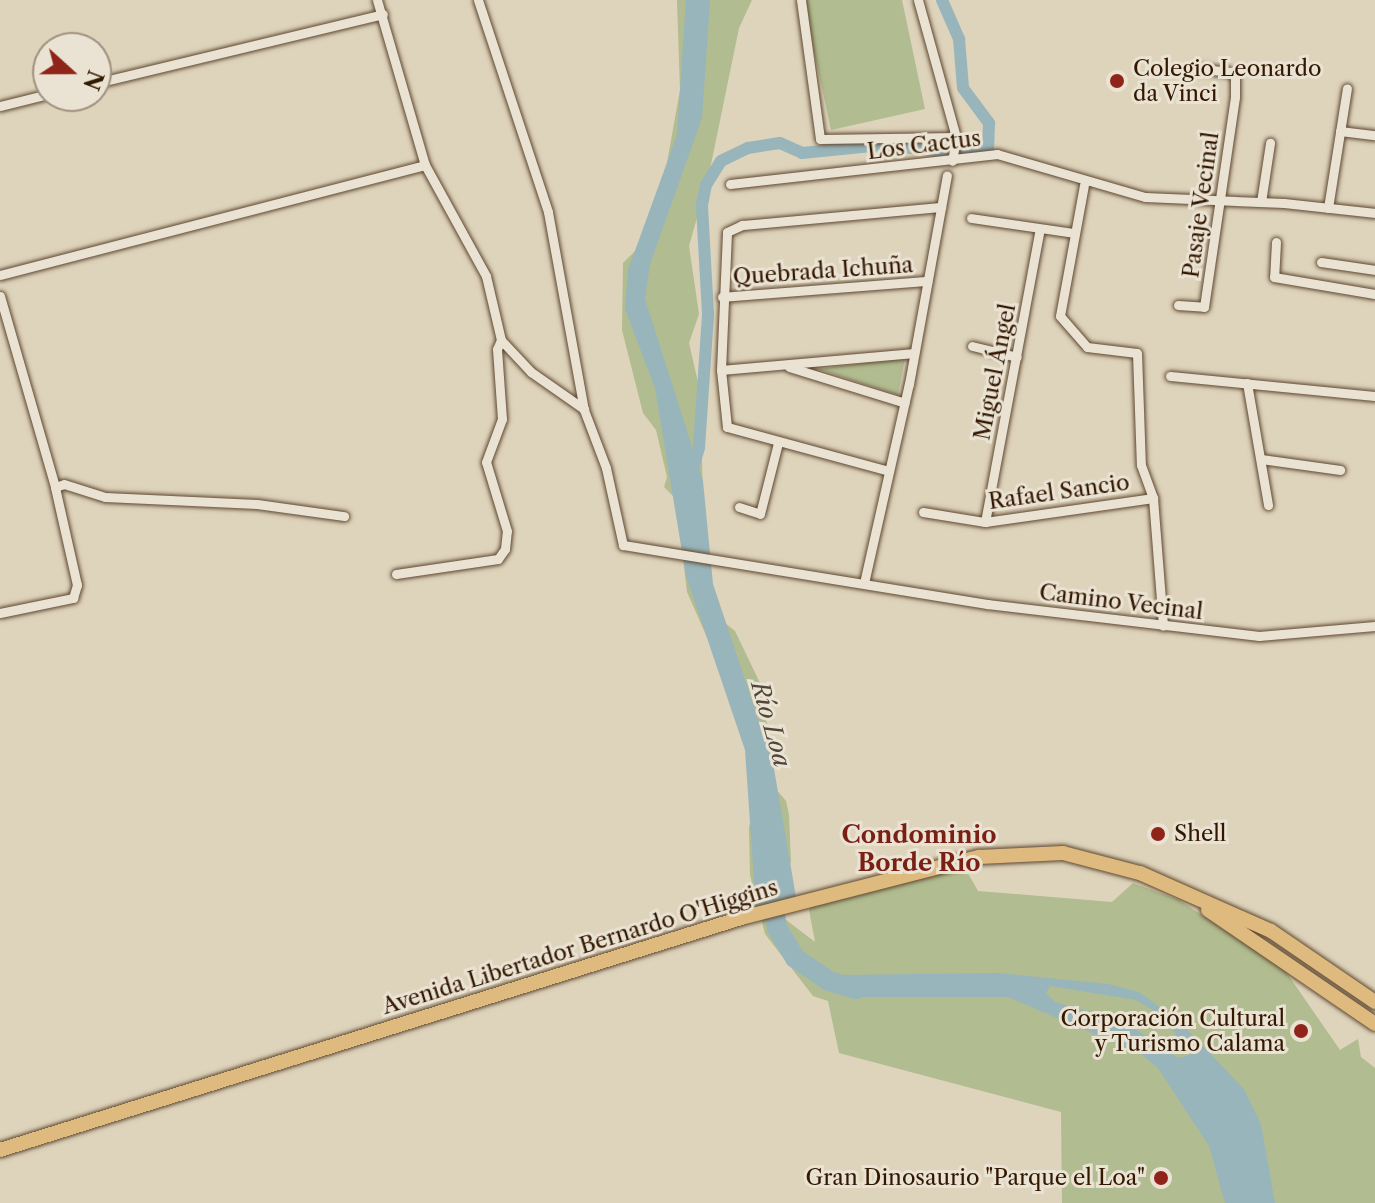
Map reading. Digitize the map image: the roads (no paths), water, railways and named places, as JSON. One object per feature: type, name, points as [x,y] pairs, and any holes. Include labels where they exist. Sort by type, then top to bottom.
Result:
[{"type":"main road","name":"Avenida Libertador Bernardo O'Higgins","points":[[0,1150],[741,918],[967,859],[1043,852],[1109,864],[1271,931],[1375,1002]]},
{"type":"main road","name":"Avenida Libertador Bernardo O'Higgins","points":[[1178,890],[1375,1024]]},
{"type":"street","points":[[377,0],[425,165],[486,276],[501,340],[531,372],[584,410]]},
{"type":"street","points":[[478,0],[548,212],[584,410]]},
{"type":"street","points":[[801,0],[820,139],[956,137]]},
{"type":"street","points":[[918,0],[956,137],[952,161]]},
{"type":"street","points":[[112,79],[383,14]]},
{"type":"street","name":"Pasaje Vecinal","points":[[1178,305],[1204,307],[1235,77],[1195,68]]},
{"type":"street","points":[[1328,208],[1347,88]]},
{"type":"street","points":[[0,106],[32,98]]},
{"type":"street","points":[[1340,131],[1375,135]]},
{"type":"street","points":[[1261,202],[1270,143]]},
{"type":"street","name":"Los Cactus","points":[[730,184],[997,154],[1145,197],[1261,202],[1375,213]]},
{"type":"street","points":[[0,275],[425,165]]},
{"type":"street","points":[[864,583],[905,403],[947,175]]},
{"type":"street","points":[[1084,185],[1060,316],[1087,347],[1137,353],[1141,465],[1153,498],[1163,626]]},
{"type":"street","points":[[889,471],[732,431],[725,419],[721,370],[725,243],[733,227],[941,207]]},
{"type":"street","points":[[971,218],[1074,233]]},
{"type":"street","name":"Miguel Ángel","points":[[985,522],[1040,229]]},
{"type":"street","points":[[1276,242],[1274,277],[1375,294]]},
{"type":"street","points":[[1321,262],[1375,270]]},
{"type":"street","name":"Quebrada Ichuña","points":[[722,297],[927,281]]},
{"type":"street","points":[[0,296],[55,487],[77,585],[73,598],[0,613]]},
{"type":"street","points":[[396,574],[498,559],[505,549],[507,531],[486,462],[502,419],[497,349],[501,340]]},
{"type":"street","points":[[972,346],[1017,357]]},
{"type":"street","points":[[721,370],[914,353]]},
{"type":"street","points":[[786,366],[905,403]]},
{"type":"street","points":[[1170,376],[1375,396]]},
{"type":"street","points":[[1247,383],[1268,505]]},
{"type":"street","name":"Camino Vecinal","points":[[584,410],[606,468],[623,545],[637,550],[725,557],[864,583],[1163,626],[1259,636],[1375,626]]},
{"type":"street","points":[[739,507],[760,514],[778,443]]},
{"type":"street","points":[[1261,459],[1340,470]]},
{"type":"street","points":[[55,487],[64,484],[105,497],[257,504],[344,516]]},
{"type":"street","name":"Rafael Sancio","points":[[923,512],[985,522],[1153,498]]},
{"type":"water","points":[[686,0],[710,0],[702,118],[650,264],[645,299],[703,481],[713,584],[773,763],[796,897],[756,909],[745,750],[686,576],[655,388],[625,309],[628,270],[677,135]]},
{"type":"water","points":[[998,973],[1108,984],[1139,992],[1178,1020],[1244,1089],[1261,1124],[1275,1203],[1225,1203],[1209,1146],[1158,1068],[1141,1054],[1008,997],[853,997],[833,992],[829,981],[842,975]],"holes":[[[1050,986],[1136,1000],[1164,1017],[1190,1055],[1178,1058],[1124,1021],[1055,1002],[1046,993]]]},
{"type":"waterway","points":[[942,0],[959,39],[963,88],[989,123],[988,147],[963,153]]},
{"type":"waterway","points":[[692,472],[699,447],[708,314],[702,205],[706,185],[721,161],[748,148],[780,143],[802,153],[882,145],[950,152]]},
{"type":"waterway","name":"Río Loa","points":[[771,893],[777,928],[795,958],[829,981],[856,989]]},
{"type":"place","name":"Colegio Leonardo da Vinci","points":[[1117,81]]},
{"type":"place","name":"Shell","points":[[1158,834]]},
{"type":"place","name":"Corporación Cultural y Turismo Calama","points":[[1301,1031]]},
{"type":"place","name":"Gran Dinosaurio \"Parque el Loa\"","points":[[1161,1178]]},
{"type":"district","name":"Condominio Borde Río","points":[[919,849]]}]
